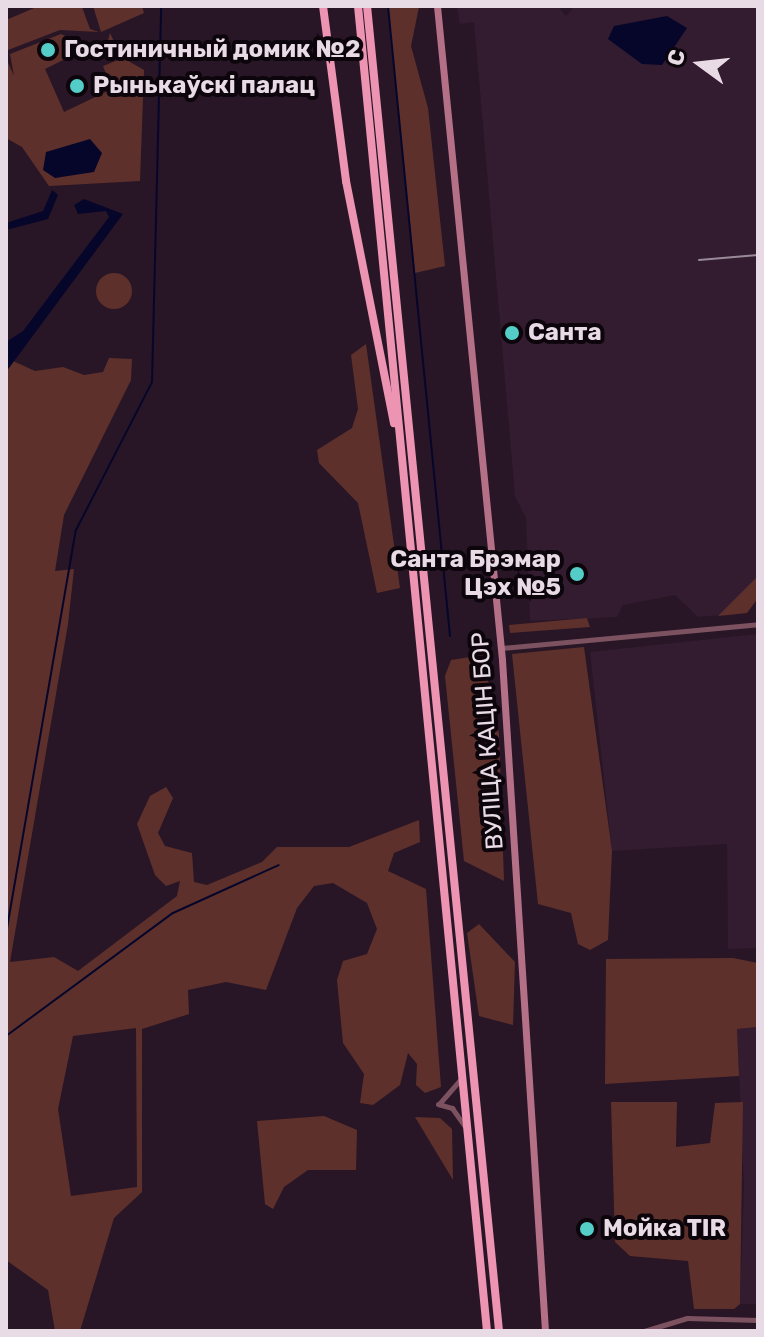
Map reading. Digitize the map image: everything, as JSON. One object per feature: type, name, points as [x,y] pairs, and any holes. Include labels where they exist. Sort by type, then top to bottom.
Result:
[{"type":"highway","points":[[323,6],[346,181],[404,474]]},
{"type":"highway","points":[[358,6],[487,1331]]},
{"type":"highway","points":[[367,6],[499,1331]]},
{"type":"main road","name":"ВУЛІЦА КАЦІН БОР","points":[[437,6],[501,648],[545,1331]]},
{"type":"street","points":[[501,648],[758,624]]},
{"type":"street","points":[[463,1071],[456,1092],[438,1104],[452,1108],[469,1133]]},
{"type":"street","points":[[644,1331],[687,1318],[758,1320]]},
{"type":"shaded area","points":[[39,6],[82,7],[90,29],[99,32],[60,30],[8,50],[6,20]]},
{"type":"shaded area","points":[[93,6],[142,6],[144,13],[101,32]]},
{"type":"shaded area","points":[[388,6],[419,7],[411,46],[428,108],[445,266],[415,273]]},
{"type":"shaded area","points":[[457,6],[557,6],[566,16],[575,6],[758,6],[758,598],[747,613],[698,617],[675,595],[623,605],[617,617],[530,621],[526,518],[515,496],[474,22],[460,24]]},
{"type":"shaded area","points":[[110,33],[118,50],[100,58],[93,41],[107,44]]},
{"type":"shaded area","points":[[61,34],[89,47],[45,69],[64,112],[112,89],[103,66],[123,58],[144,70],[140,181],[49,186],[22,147],[6,138],[6,58],[14,76],[10,54]]},
{"type":"shaded area","points":[[114,273],[126,279],[132,291],[126,303],[114,309],[102,303],[96,291],[102,279]]},
{"type":"shaded area","points":[[366,344],[400,588],[377,593],[358,503],[319,463],[317,450],[352,428],[358,409],[351,355]]},
{"type":"shaded area","points":[[109,358],[132,359],[131,380],[64,515],[55,571],[74,569],[68,624],[10,962],[54,957],[78,971],[177,896],[180,881],[166,886],[155,875],[137,824],[150,796],[166,787],[173,798],[158,833],[165,846],[192,853],[194,882],[207,885],[262,862],[277,847],[349,847],[419,820],[420,842],[394,853],[388,871],[426,889],[441,1087],[425,1093],[416,1085],[417,1064],[408,1053],[400,1085],[373,1105],[360,1103],[364,1074],[343,1043],[337,980],[343,961],[367,954],[377,929],[367,903],[333,883],[314,886],[297,908],[266,990],[226,982],[188,990],[189,1014],[142,1029],[142,1192],[114,1218],[80,1331],[55,1331],[48,1290],[6,1260],[6,372],[13,361],[35,371],[63,367],[84,375],[103,372]],"holes":[[[136,1028],[137,1187],[71,1196],[58,1109],[73,1036]]]},
{"type":"shaded area","points":[[758,576],[758,598],[747,613],[718,616]]},
{"type":"shaded area","points":[[587,618],[590,627],[510,633],[509,625]]},
{"type":"shaded area","points":[[758,634],[758,948],[728,949],[727,844],[612,851],[590,652]]},
{"type":"shaded area","points":[[584,647],[612,851],[608,940],[590,950],[578,944],[571,913],[538,904],[512,654]]},
{"type":"shaded area","points":[[483,655],[499,734],[504,881],[464,861],[445,676],[451,660]]},
{"type":"shaded area","points":[[479,924],[515,962],[513,1025],[479,1016],[467,933]]},
{"type":"shaded area","points":[[733,958],[758,963],[758,1027],[737,1029],[739,1076],[605,1084],[606,959]]},
{"type":"shaded area","points":[[758,1027],[758,1304],[740,1304],[744,1185],[737,1029]]},
{"type":"shaded area","points":[[611,1102],[677,1102],[676,1147],[710,1143],[715,1103],[743,1102],[740,1304],[734,1309],[694,1309],[688,1261],[630,1256],[615,1242]]},
{"type":"shaded area","points":[[324,1116],[357,1130],[356,1170],[308,1170],[284,1187],[273,1209],[265,1204],[257,1121]]},
{"type":"shaded area","points":[[415,1117],[440,1118],[452,1129],[453,1180]]},
{"type":"water","points":[[667,16],[687,28],[662,65],[642,64],[608,39],[614,26]]},
{"type":"water","points":[[90,139],[102,153],[94,172],[55,178],[43,170],[46,152]]},
{"type":"water","points":[[52,190],[58,195],[48,219],[6,230],[6,223],[43,211]]},
{"type":"water","points":[[84,199],[123,214],[6,372],[6,342],[23,331],[109,217],[106,211],[78,214],[74,205]]},
{"type":"waterway","points":[[6,934],[76,530],[152,382],[161,6]]},
{"type":"waterway","points":[[388,6],[450,636]]},
{"type":"waterway","points":[[6,1036],[173,913],[279,865]]},
{"type":"railway","points":[[699,260],[758,255]]},
{"type":"place","name":"Гостиничный домик №2","points":[[48,50]]},
{"type":"place","name":"Рынькаўскi палац","points":[[77,86]]},
{"type":"place","name":"Санта","points":[[512,333]]},
{"type":"place","name":"Санта Брэмар Цэх №5","points":[[577,574]]},
{"type":"place","name":"Мойка TIR","points":[[587,1229]]}]
